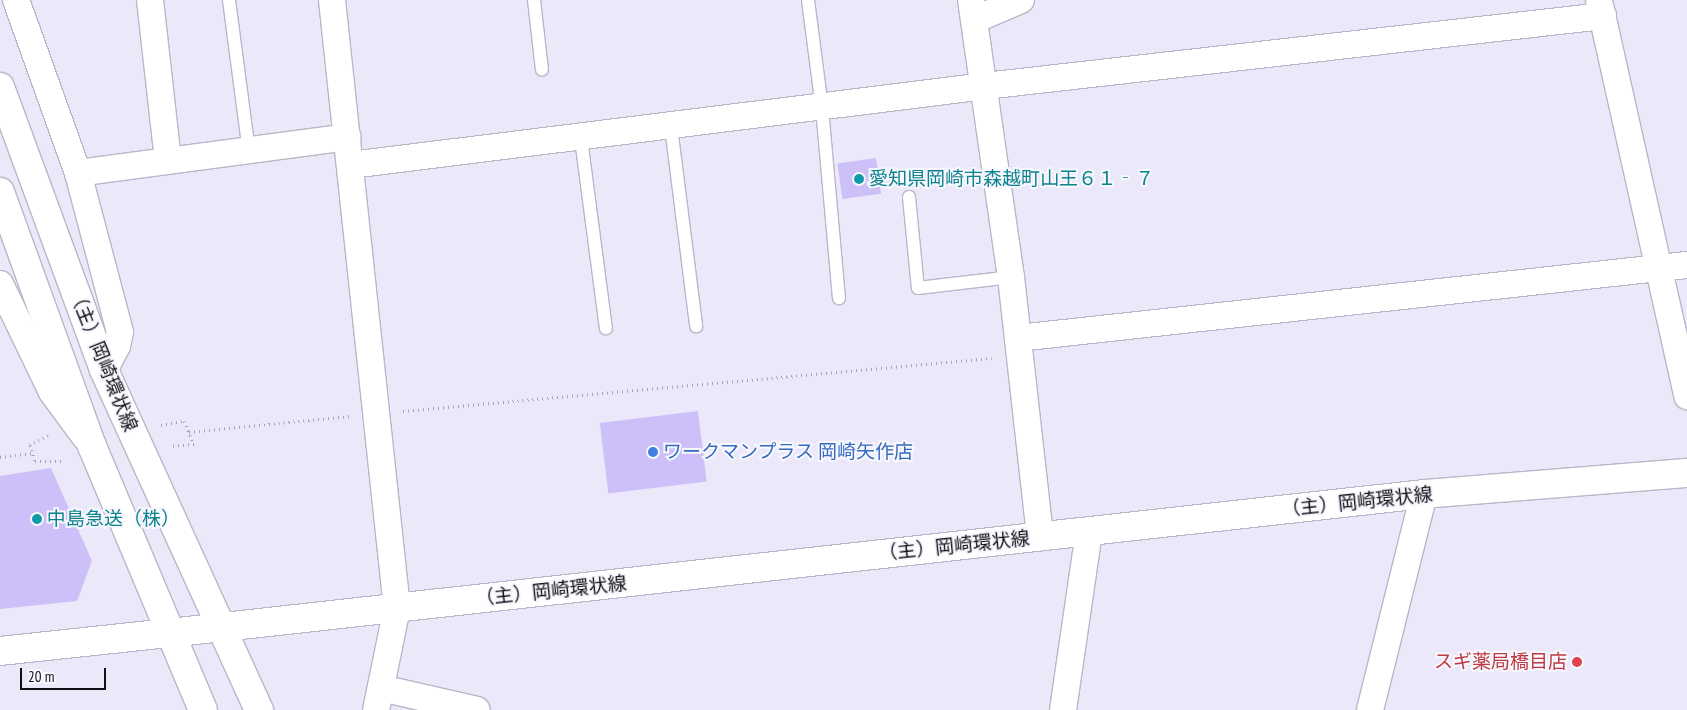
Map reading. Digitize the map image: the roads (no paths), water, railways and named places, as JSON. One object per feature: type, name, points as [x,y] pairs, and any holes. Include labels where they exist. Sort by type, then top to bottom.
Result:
[{"type":"main road","name":"（主）岡崎環状線","points":[[0,87],[104,370],[222,627]]},
{"type":"main road","name":"（主）岡崎環状線","points":[[0,192],[92,446],[169,633],[1424,494],[1687,473]]},
{"type":"main road","points":[[222,627],[259,710]]},
{"type":"main road","points":[[0,651],[169,633],[203,710]]},
{"type":"street","points":[[16,0],[78,173],[120,332],[117,346],[104,370]]},
{"type":"street","points":[[150,0],[168,160]]},
{"type":"street","points":[[332,0],[348,136],[396,608],[378,699],[477,710]]},
{"type":"street","points":[[1021,0],[972,10],[985,86],[1011,277],[1040,537]]},
{"type":"street","points":[[351,165],[671,127],[1601,8],[1687,396]]},
{"type":"street","points":[[78,173],[168,160],[249,152],[348,136]]},
{"type":"street","points":[[1018,347],[1687,264]]},
{"type":"street","points":[[0,284],[52,392],[92,446]]},
{"type":"street","points":[[1370,710],[1424,494]]},
{"type":"street","points":[[1063,710],[1089,532]]},
{"type":"lane","points":[[229,0],[249,152]]},
{"type":"lane","points":[[534,0],[542,70]]},
{"type":"lane","points":[[808,0],[822,108],[838,298]]},
{"type":"lane","points":[[671,127],[696,326]]},
{"type":"lane","points":[[581,138],[606,328]]},
{"type":"lane","points":[[909,197],[918,288],[1011,277]]},
{"type":"place","name":"愛知県岡崎市森越町山王６１‐７","points":[[859,179]]},
{"type":"place","name":"ワークマンプラス 岡崎矢作店","points":[[653,452]]},
{"type":"place","name":"中島急送（株）","points":[[37,519]]},
{"type":"place","name":"スギ薬局橋目店","points":[[1577,662]]}]
